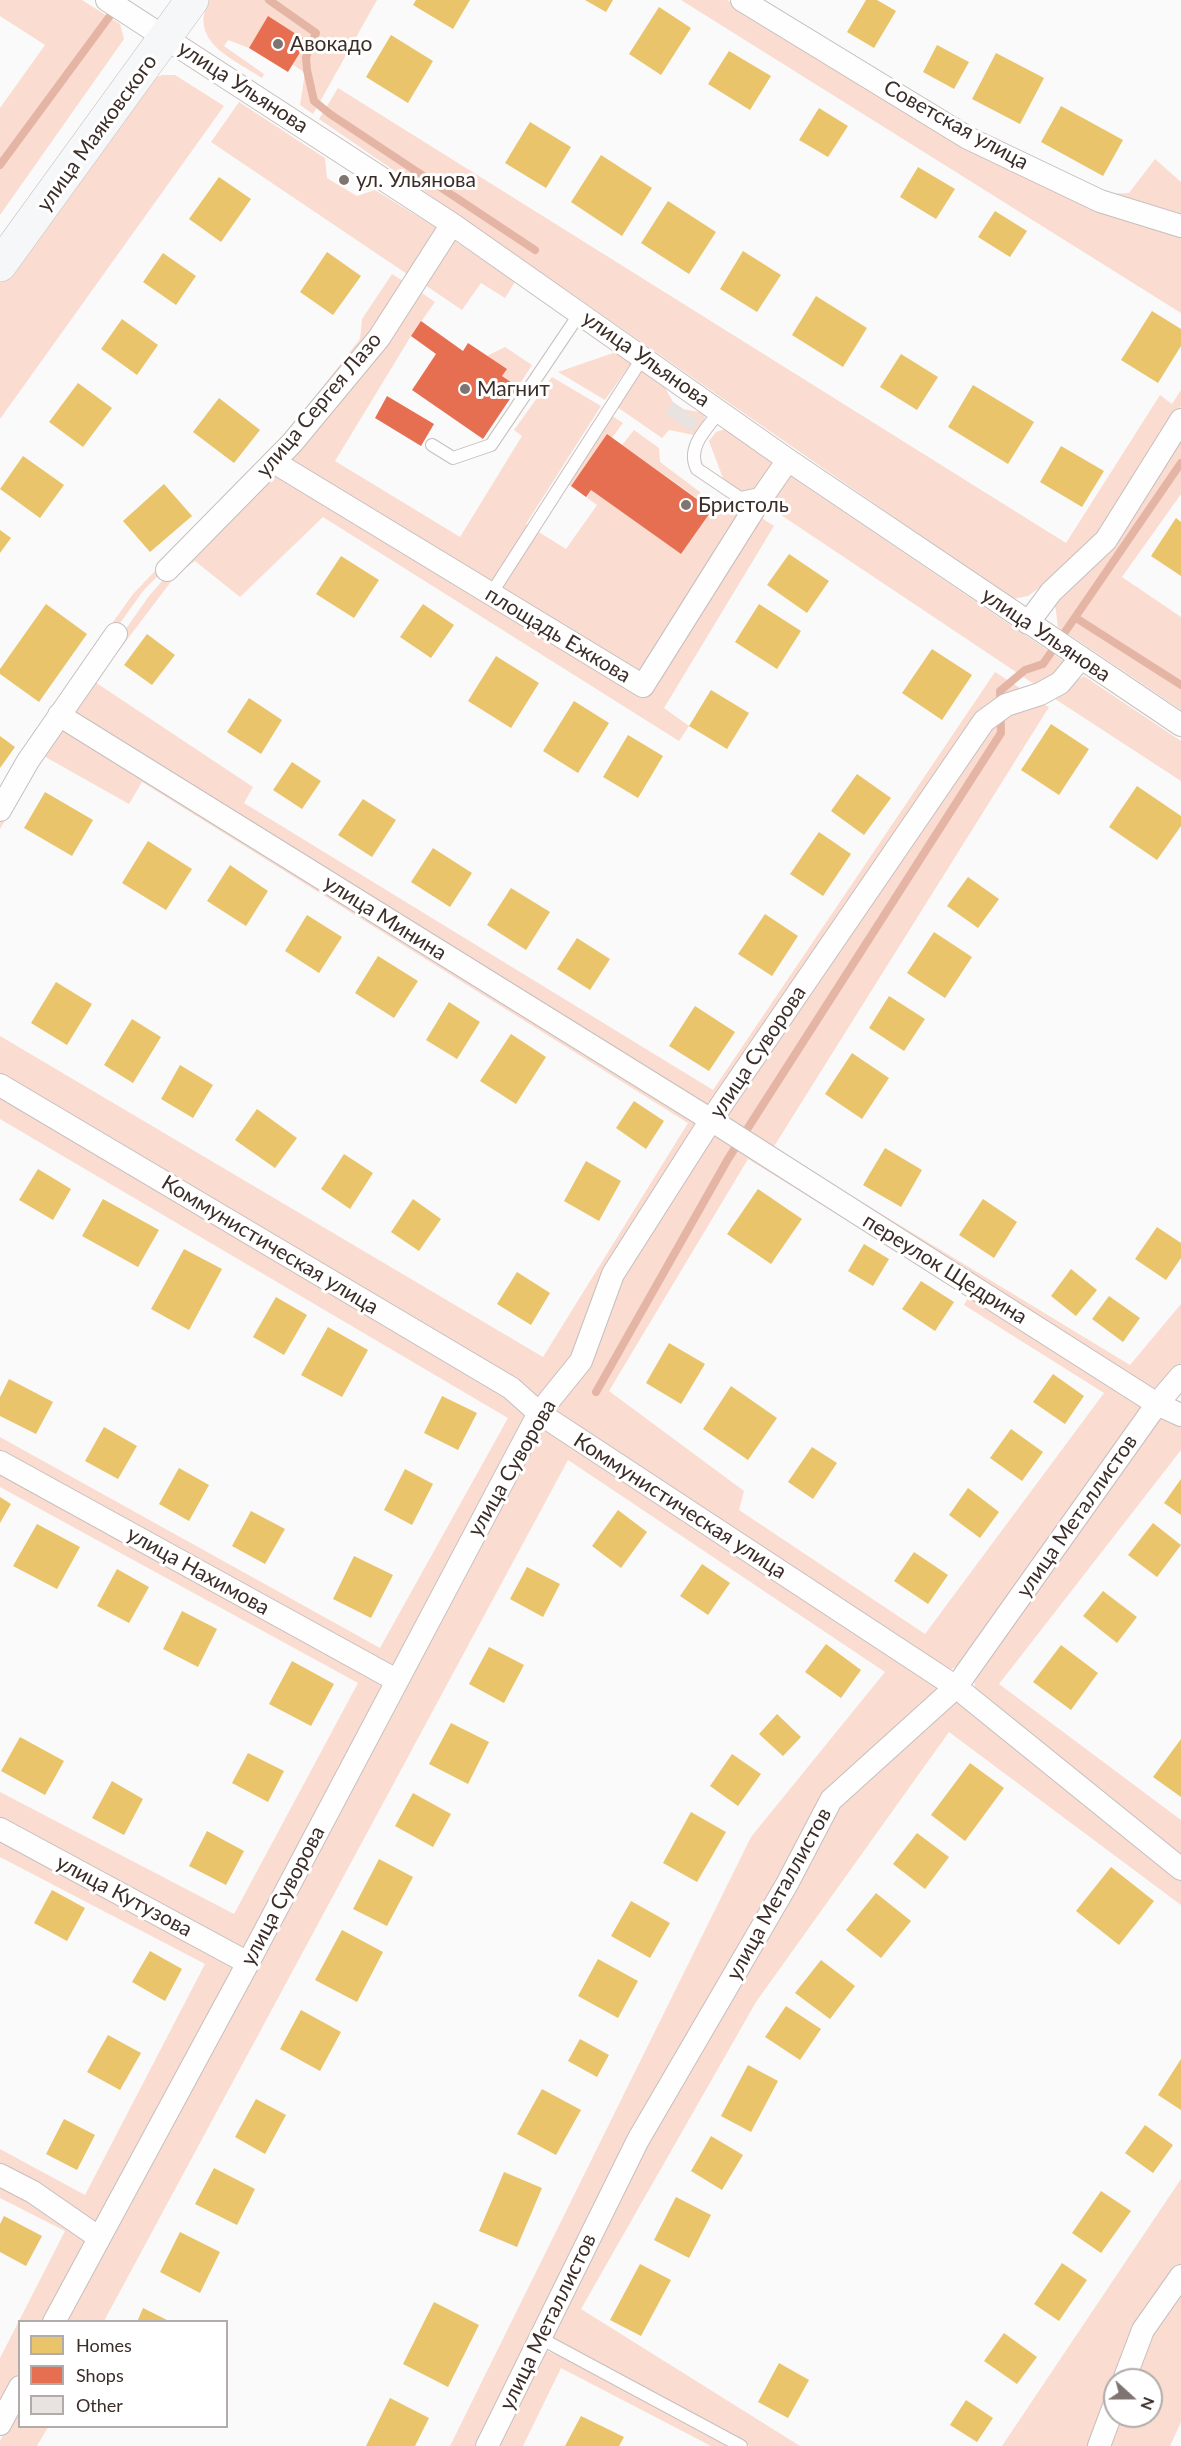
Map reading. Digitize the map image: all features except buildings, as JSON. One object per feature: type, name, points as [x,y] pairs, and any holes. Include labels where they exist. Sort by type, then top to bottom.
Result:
[{"type":"main road","name":"улица Маяковского","points":[[0,265],[192,0]]},
{"type":"street","name":"улица Ульянова","points":[[107,0],[452,224],[788,460],[1181,725]]},
{"type":"street","name":"Советская улица","points":[[742,0],[968,138],[1100,201],[1181,226]]},
{"type":"street","name":"улица Сергея Лазо","points":[[167,570],[292,443],[379,338],[452,224]]},
{"type":"street","points":[[1028,623],[1051,592],[1106,540],[1181,420]]},
{"type":"street","name":"площадь Ежкова","points":[[274,462],[643,686],[765,492],[788,460]]},
{"type":"street","points":[[0,810],[28,761],[116,634]]},
{"type":"street","name":"улица Суворова","points":[[55,2320],[248,1963],[539,1413],[581,1361],[613,1274],[711,1120],[984,721],[1006,705],[1040,694],[1060,683],[1081,658]]},
{"type":"street","name":"улица Минина","points":[[59,716],[711,1120]]},
{"type":"street","name":"Коммунистическая улица","points":[[0,1085],[511,1388],[539,1413],[956,1687],[1181,1869]]},
{"type":"street","name":"переулок Щедрина","points":[[711,1120],[1157,1404],[1181,1415]]},
{"type":"street","name":"улица Металлистов","points":[[487,2446],[638,2140],[787,1884],[831,1800],[956,1687],[1157,1404],[1181,1376]]},
{"type":"street","name":"улица Нахимова","points":[[0,1462],[396,1680]]},
{"type":"street","name":"улица Кутузова","points":[[0,1829],[248,1963]]},
{"type":"street","points":[[0,2175],[33,2192],[98,2237]]},
{"type":"street","points":[[1129,2368],[1143,2330],[1181,2276]]},
{"type":"street","points":[[0,2424],[18,2391]]},
{"type":"street","points":[[1098,2446],[1105,2428]]},
{"type":"lane","points":[[432,445],[453,458],[491,445],[580,313]]},
{"type":"lane","points":[[491,594],[643,357]]},
{"type":"lane","points":[[720,411],[694,448],[697,469],[740,498],[765,492]]},
{"type":"lane","points":[[540,2338],[741,2446]]},
{"type":"shaded area","points":[[0,0],[82,0],[120,24],[124,39],[0,215],[0,108],[45,45],[0,16]]},
{"type":"shaded area","points":[[209,0],[377,0],[313,114],[300,105],[305,73],[292,64],[307,41],[268,17],[249,48],[228,40],[224,46],[264,74],[262,78],[227,56],[209,38],[204,27],[204,15]]},
{"type":"shaded area","points":[[681,0],[727,0],[963,143],[1181,232],[1181,313]]},
{"type":"shaded area","points":[[162,75],[175,75],[224,106],[0,419],[0,281],[152,79]]},
{"type":"shaded area","points":[[338,88],[1066,543],[1160,395],[1172,404],[1181,390],[1181,406],[1101,536],[1042,586],[1028,596],[1013,599],[319,119]]},
{"type":"shaded area","points":[[239,102],[325,158],[327,178],[357,196],[375,190],[440,230],[413,278],[211,142]]},
{"type":"shaded area","points":[[939,112],[1082,184],[996,145]]},
{"type":"shaded area","points":[[1155,159],[1181,182],[1181,220],[1150,209],[1107,194],[1129,193]]},
{"type":"shaded area","points":[[1082,184],[1087,186],[1107,194],[1102,194]]},
{"type":"shaded area","points":[[452,239],[515,282],[505,298],[481,283],[462,310],[422,283]]},
{"type":"shaded area","points":[[392,274],[408,284],[374,337],[290,441],[143,591],[31,748],[0,802],[0,792],[27,743],[133,594],[285,435],[360,339],[362,319]]},
{"type":"shaded area","points":[[416,289],[435,302],[411,336],[335,461],[460,537],[522,436],[514,430],[552,377],[601,406],[526,524],[566,549],[597,505],[586,497],[591,490],[681,554],[712,510],[719,505],[742,505],[745,512],[757,515],[774,526],[664,708],[689,726],[679,741],[323,517],[240,597],[195,561],[176,575],[95,682],[253,787],[244,803],[713,1090],[995,672],[1026,692],[1004,699],[711,1111],[66,714],[149,596]]},
{"type":"shaded area","points":[[505,347],[532,365],[518,387],[502,376],[506,369],[487,356]]},
{"type":"shaded area","points":[[616,352],[632,362],[605,400],[558,372]]},
{"type":"shaded area","points":[[642,369],[663,384],[673,402],[683,409],[704,413],[705,421],[694,435],[669,430],[662,438],[617,407]]},
{"type":"shaded area","points":[[611,415],[623,423],[612,438],[607,435],[571,486],[565,483]]},
{"type":"shaded area","points":[[725,429],[774,464],[758,487],[739,491],[724,481],[709,441],[716,432]]},
{"type":"shaded area","points":[[634,430],[659,448],[660,462],[700,492],[701,501],[622,445]]},
{"type":"shaded area","points":[[1181,433],[1181,494],[1122,577],[1181,617],[1181,710],[1058,627],[1055,605],[1110,548]]},
{"type":"shaded area","points":[[789,475],[1065,662],[1054,676],[1037,686],[766,505]]},
{"type":"shaded area","points":[[1084,676],[1181,741],[1181,781],[1052,697]]},
{"type":"shaded area","points":[[1041,703],[1049,707],[773,1148],[1130,1365],[1181,1304],[1181,1365],[1154,1396],[723,1119],[989,727],[1008,713]]},
{"type":"shaded area","points":[[63,722],[702,1122],[575,1358],[538,1403],[0,1077],[0,1036],[543,1357],[688,1123],[142,782],[129,804],[42,755]]},
{"type":"shaded area","points":[[42,755],[0,829],[0,821]]},
{"type":"shaded area","points":[[0,1096],[506,1395],[529,1415],[391,1672],[0,1457],[0,1437],[380,1648],[508,1418],[0,1119]]},
{"type":"shaded area","points":[[712,1134],[719,1134],[1149,1404],[963,1664],[949,1670],[548,1415],[618,1279]],"holes":[[[748,1159],[969,1296],[964,1305],[1104,1393],[925,1634],[739,1510],[744,1491],[609,1391]]]},
{"type":"shaded area","points":[[1161,1410],[1181,1420],[1181,1450],[999,1684],[1181,1820],[1181,1859],[975,1692],[974,1674]]},
{"type":"shaded area","points":[[543,1424],[940,1684],[938,1693],[825,1795],[478,2446],[450,2446],[751,1837],[885,1672],[568,1460],[105,2320],[65,2320]]},
{"type":"shaded area","points":[[0,1468],[387,1680],[244,1954],[0,1821],[0,1792],[234,1914],[358,1683],[0,1487]]},
{"type":"shaded area","points":[[950,1700],[967,1707],[1181,1879],[1181,1905],[949,1732],[756,2002],[581,2309],[800,2446],[750,2446],[549,2338],[644,2143],[837,1803]]},
{"type":"shaded area","points":[[0,1836],[239,1964],[96,2228],[0,2168],[0,2149],[85,2195],[205,1964],[0,1857]]},
{"type":"shaded area","points":[[1181,2179],[1181,2263],[1136,2327],[1120,2368],[1103,2368],[1103,2414],[1091,2446],[1002,2446]]},
{"type":"shaded area","points":[[0,2181],[89,2240],[47,2320],[19,2320],[65,2231],[0,2198]]},
{"type":"shaded area","points":[[1181,2290],[1181,2422],[1170,2446],[1105,2446],[1112,2428],[1163,2428],[1163,2368],[1136,2368],[1149,2335]]},
{"type":"shaded area","points":[[18,2323],[18,2374],[0,2409],[0,2358]]},
{"type":"shaded area","points":[[545,2350],[572,2361],[732,2446],[711,2446],[561,2368],[523,2446],[498,2446]]},
{"type":"shaded area","points":[[18,2406],[18,2428],[47,2428],[37,2446],[0,2446],[0,2441]]},
{"type":"waterway","points":[[269,0],[316,33],[306,57],[314,101],[330,114],[535,250]]},
{"type":"waterway","points":[[0,165],[115,9]]},
{"type":"waterway","points":[[596,1392],[728,1159],[1001,733],[1000,691],[1025,670],[1043,664],[1181,463]]},
{"type":"waterway","points":[[1076,618],[1181,685]]},
{"type":"place","name":"Авокадо","points":[[278,44]]},
{"type":"place","name":"ул. Ульянова","points":[[344,180]]},
{"type":"place","name":"Магнит","points":[[465,389]]},
{"type":"place","name":"Бристоль","points":[[686,505]]}]
